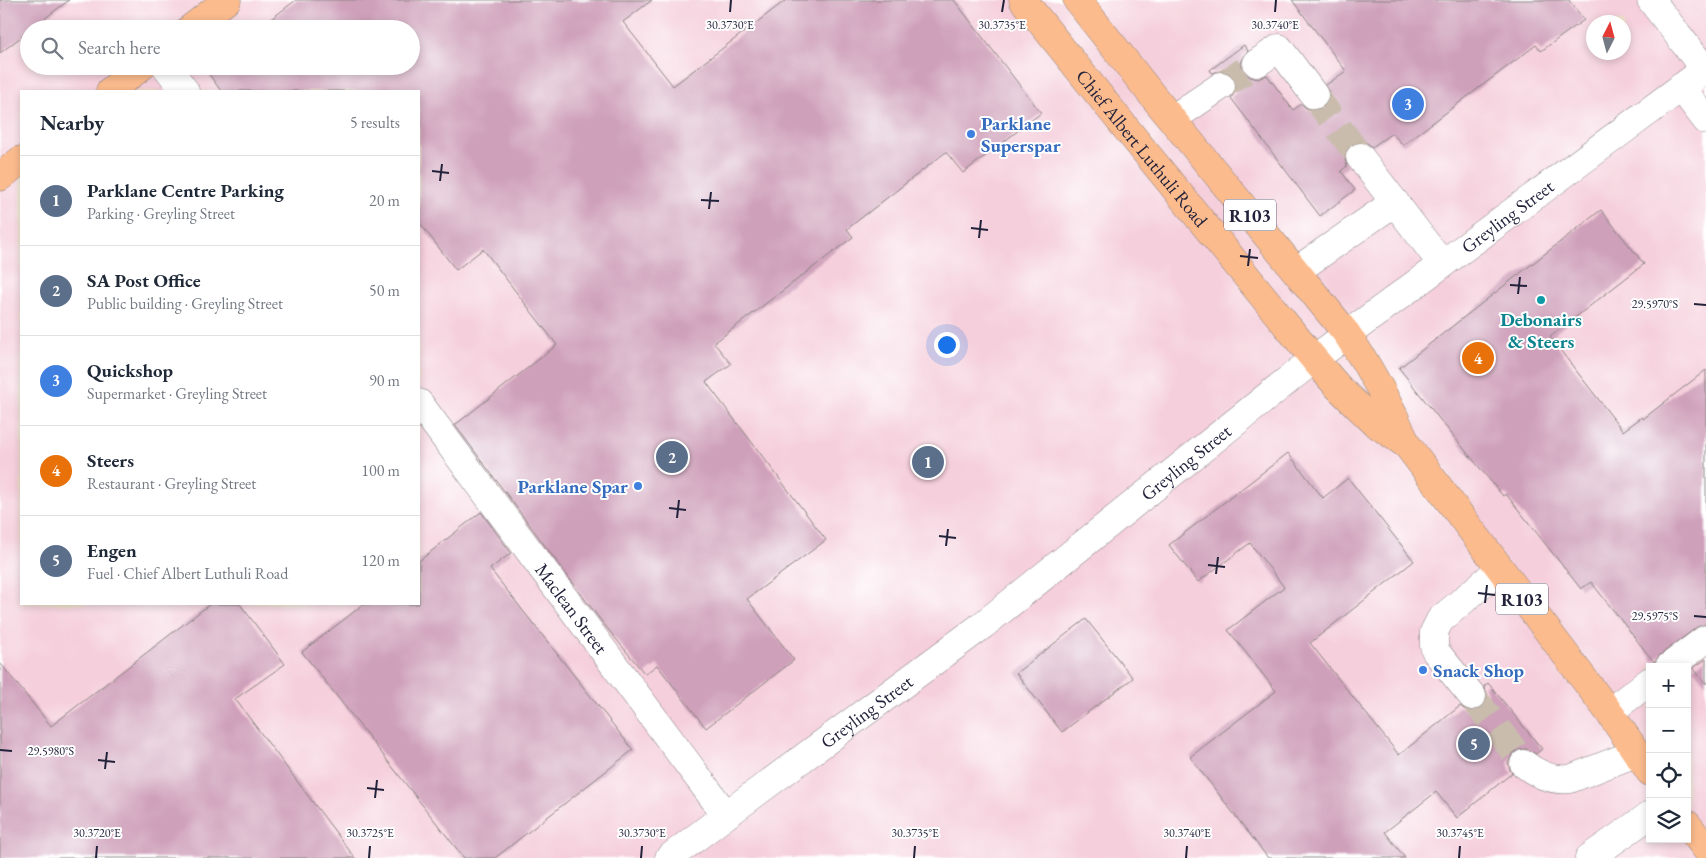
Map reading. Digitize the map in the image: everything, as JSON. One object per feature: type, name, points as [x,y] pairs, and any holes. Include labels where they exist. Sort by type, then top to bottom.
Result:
[{"type":"main road","points":[[201,20],[227,0]]},
{"type":"main road","name":"Chief Albert Luthuli Road","points":[[1023,0],[1338,387],[1374,423],[1407,445]]},
{"type":"main road","name":"Chief Albert Luthuli Road","points":[[1076,0],[1348,334],[1372,372],[1392,410],[1407,445],[1609,712],[1643,762]]},
{"type":"main road","points":[[111,90],[130,75]]},
{"type":"main road","points":[[0,177],[20,161]]},
{"type":"main road","points":[[1691,829],[1706,849]]},
{"type":"street","points":[[1651,0],[1705,70]]},
{"type":"street","points":[[1257,63],[1279,48],[1314,95]]},
{"type":"street","name":"Greyling Street","points":[[669,858],[983,625],[1314,359],[1705,70]]},
{"type":"street","points":[[173,75],[184,90]]},
{"type":"street","points":[[1172,119],[1221,86]]},
{"type":"street","points":[[1681,87],[1706,120]]},
{"type":"street","points":[[1360,157],[1442,264]]},
{"type":"street","points":[[1296,271],[1394,202]]},
{"type":"street","name":"Maclean Street","points":[[420,403],[726,815]]},
{"type":"street","points":[[1472,696],[1436,652],[1434,632],[1440,620],[1500,569]]},
{"type":"street","points":[[1674,663],[1706,639]]},
{"type":"street","points":[[1609,712],[1646,685]]},
{"type":"street","points":[[1524,764],[1541,776],[1564,780],[1643,762]]},
{"type":"street","points":[[1588,858],[1646,818]]},
{"type":"shaded area","points":[[0,0],[1706,0],[1706,858],[0,858]]},
{"type":"building","points":[[0,0],[69,0],[43,20],[20,20],[20,38],[0,53]]},
{"type":"building","points":[[296,0],[652,0],[623,22],[673,86],[786,0],[954,0],[1041,113],[963,173],[946,152],[847,229],[853,237],[714,343],[731,364],[706,382],[826,540],[747,599],[794,660],[706,728],[657,665],[645,674],[602,622],[455,425],[557,345],[483,249],[456,270],[420,223],[420,90],[220,90],[209,75],[420,75],[420,20],[270,20]]},
{"type":"building","points":[[1292,0],[1569,0],[1584,20],[1541,51],[1536,45],[1403,145],[1392,133],[1372,147],[1366,142],[1351,144],[1345,151],[1347,166],[1341,171],[1355,190],[1320,216],[1231,98],[1237,85],[1234,77],[1227,72],[1219,71],[1212,73],[1210,70],[1244,45],[1248,51],[1243,56],[1241,64],[1244,72],[1250,77],[1258,79],[1267,75],[1293,110],[1301,104],[1307,109],[1315,111],[1324,107],[1328,102],[1330,94],[1326,85],[1346,71]]},
{"type":"building","points":[[1601,210],[1644,264],[1550,337],[1623,431],[1642,417],[1643,419],[1706,370],[1706,624],[1697,627],[1660,655],[1654,662],[1591,582],[1581,589],[1506,494],[1503,496],[1399,368]]},
{"type":"building","points":[[1288,453],[1323,498],[1348,478],[1414,561],[1310,643],[1399,755],[1460,706],[1467,711],[1481,708],[1487,701],[1487,693],[1484,686],[1488,683],[1542,749],[1536,754],[1526,749],[1518,750],[1512,754],[1508,763],[1512,773],[1457,818],[1436,792],[1385,832],[1405,858],[1268,858],[1190,757],[1276,691],[1228,630],[1284,587],[1250,543],[1198,582],[1169,545]]},
{"type":"building","points":[[481,512],[511,553],[490,569],[633,750],[495,858],[464,858],[302,652],[363,605],[420,605],[420,560]]},
{"type":"building","points":[[209,605],[241,605],[285,664],[235,699],[355,858],[0,858],[0,663],[51,726]]},
{"type":"building","points":[[1086,619],[1133,678],[1062,732],[1016,673]]},
{"type":"building","points":[[1706,659],[1706,684],[1693,668]]},
{"type":"tunnel","points":[[1221,86],[1257,63]]},
{"type":"tunnel","points":[[1314,95],[1360,157]]},
{"type":"tunnel","points":[[1472,696],[1524,764]]},
{"type":"place","name":"Quickshop","points":[[1408,104]]},
{"type":"place","name":"Parklane Superspar","points":[[971,134]]},
{"type":"place","name":"Debonairs & Steers","points":[[1541,300]]},
{"type":"place","name":"Steers","points":[[1478,358]]},
{"type":"place","name":"SA Post Office","points":[[672,457]]},
{"type":"place","name":"Parklane Centre Parking","points":[[928,462]]},
{"type":"place","name":"Parklane Spar","points":[[638,486]]},
{"type":"place","name":"Snack Shop","points":[[1423,670]]},
{"type":"place","name":"Engen","points":[[1474,744]]}]
